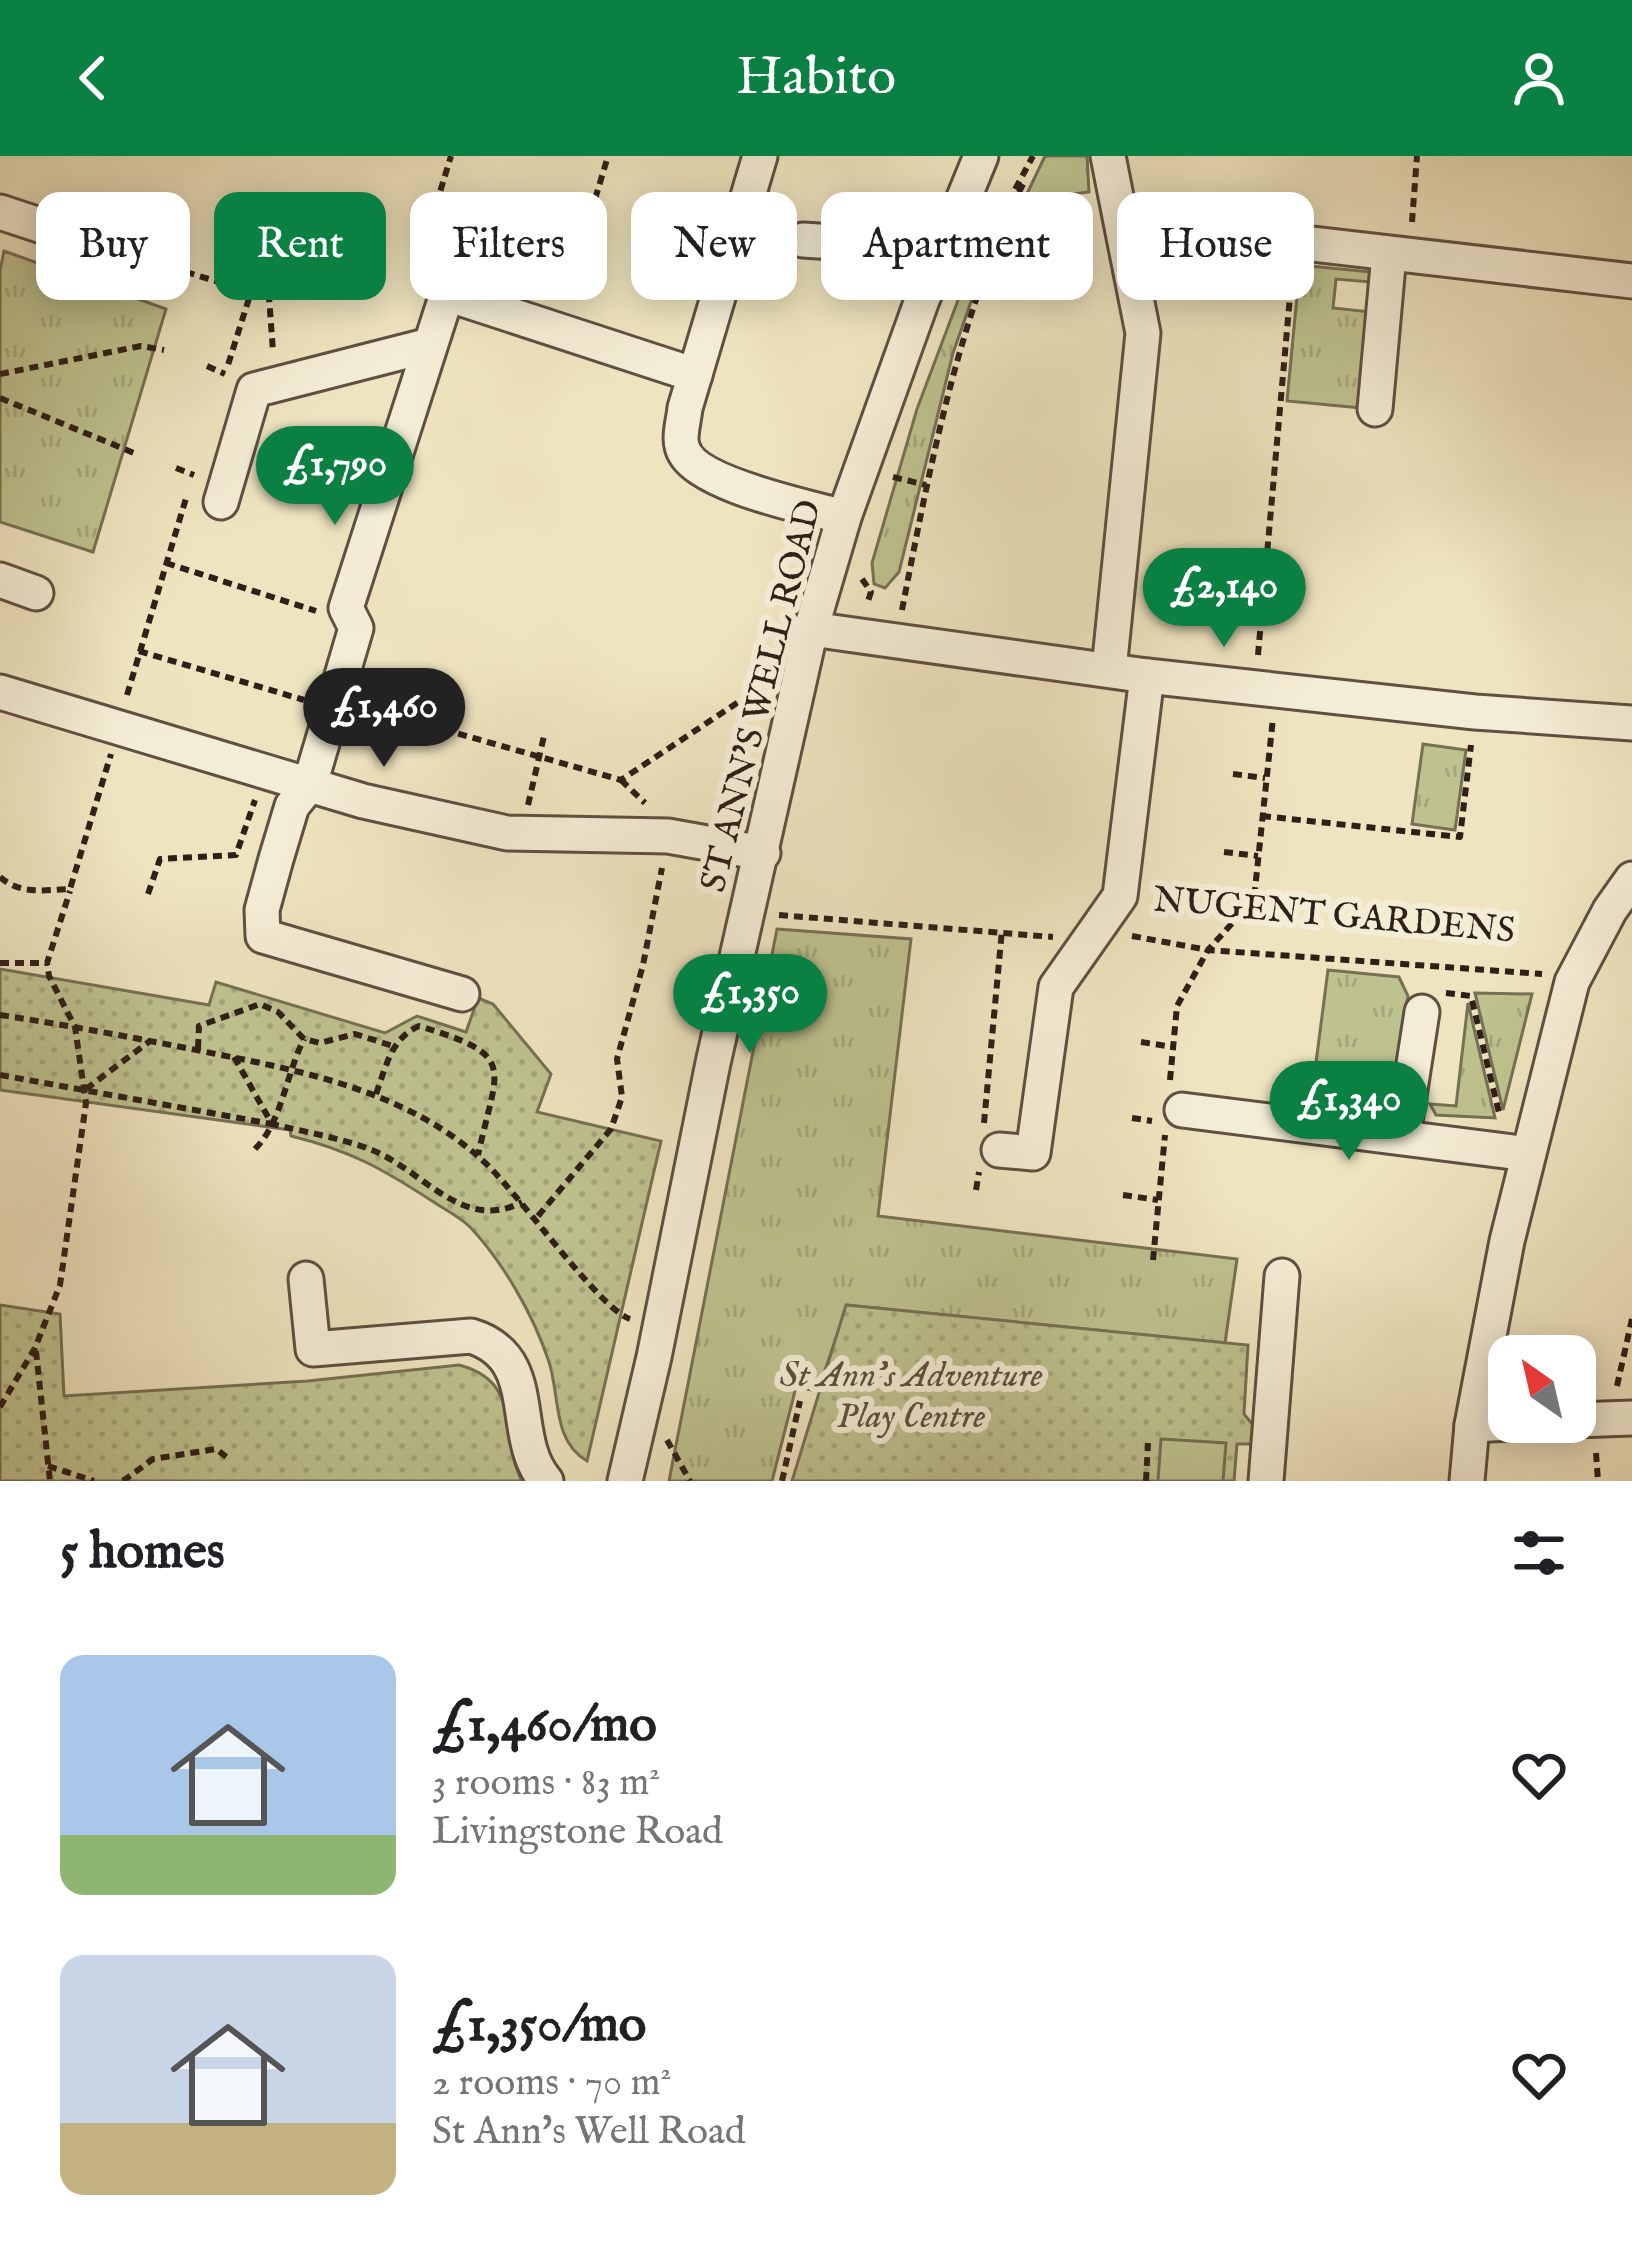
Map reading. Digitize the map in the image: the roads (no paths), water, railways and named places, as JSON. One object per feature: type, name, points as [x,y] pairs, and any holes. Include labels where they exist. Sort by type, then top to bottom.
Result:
[{"type":"street","points":[[760,156],[694,375],[681,445],[689,460],[708,476],[844,517]]},
{"type":"street","name":"ST ANN'S WELL ROAD","points":[[966,192],[981,156]]},
{"type":"street","points":[[1108,156],[1117,198]]},
{"type":"street","points":[[0,212],[36,224]]},
{"type":"street","points":[[803,240],[821,241]]},
{"type":"street","points":[[1314,246],[1632,280]]},
{"type":"street","points":[[1376,409],[1399,255]]},
{"type":"street","points":[[462,994],[263,936],[262,910],[292,806],[310,784],[356,628],[346,608],[447,294],[694,375]]},
{"type":"street","name":"ST ANN'S WELL ROAD","points":[[625,1481],[811,629],[844,517],[923,300]]},
{"type":"street","points":[[1109,670],[1143,333],[1137,300]]},
{"type":"street","points":[[220,502],[254,390],[430,345]]},
{"type":"street","points":[[0,580],[36,593]]},
{"type":"street","points":[[811,629],[1264,690],[1632,723]]},
{"type":"street","points":[[987,1150],[1033,1153],[1056,987],[1120,896],[1148,676]]},
{"type":"street","points":[[0,692],[363,801],[507,832],[668,836],[763,853]]},
{"type":"street","points":[[1467,1481],[1472,1425],[1518,1152],[1572,982],[1632,879]]},
{"type":"street","points":[[1403,1135],[1428,1002]]},
{"type":"street","points":[[1172,1108],[1250,1099],[1403,1135],[1518,1152]]},
{"type":"street","points":[[1266,1481],[1263,1314],[1282,1276]]},
{"type":"street","points":[[306,1279],[313,1349],[471,1336],[491,1342],[514,1374],[527,1438],[538,1472],[546,1481]]},
{"type":"street","points":[[1472,1425],[1488,1424]]},
{"type":"park label","name":"St Ann's Adventure Play Centre","points":[[911,1396]]}]
